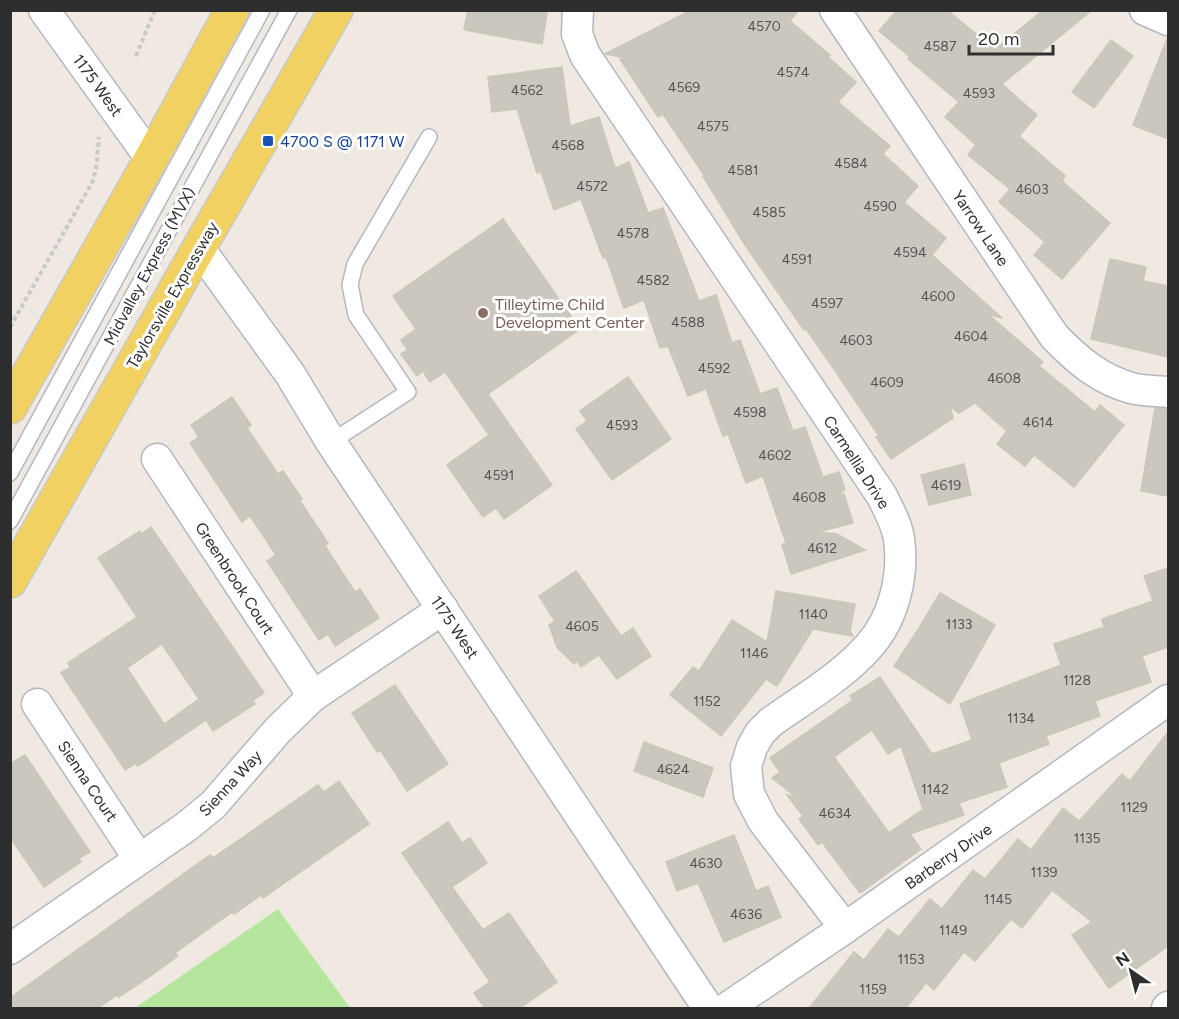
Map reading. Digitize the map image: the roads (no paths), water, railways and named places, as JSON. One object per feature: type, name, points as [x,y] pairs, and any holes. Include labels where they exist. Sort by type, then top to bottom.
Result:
[{"type":"main road","points":[[10,406],[151,159],[232,10]]},
{"type":"main road","name":"Taylorsville Expressway","points":[[10,581],[198,248],[336,10]]},
{"type":"street","name":"1175 West","points":[[44,10],[151,159]]},
{"type":"street","name":"Carmellia Drive","points":[[578,10],[577,34],[585,55],[882,496],[899,537],[900,560],[897,593],[884,625],[854,662],[771,722],[760,733],[752,747],[747,766],[749,794],[763,821],[845,928]]},
{"type":"street","name":"Yarrow Lane","points":[[835,10],[1054,336],[1073,357],[1096,374],[1132,388],[1168,392]]},
{"type":"street","points":[[1145,10],[1168,20]]},
{"type":"street","name":"1175 West","points":[[198,248],[290,374],[331,442],[708,1008]]},
{"type":"street","name":"Greenbrook Court","points":[[157,459],[313,696]]},
{"type":"street","name":"Sienna Way","points":[[10,949],[186,827],[213,805],[278,730],[313,696],[442,609]]},
{"type":"street","name":"Barberry Drive","points":[[727,1008],[845,928],[1168,700]]},
{"type":"street","name":"Sienna Court","points":[[37,704],[139,859]]},
{"type":"lane","name":"Midvalley Express (MVX)","points":[[10,473],[262,10]]},
{"type":"lane","name":"Midvalley Express (MVX)","points":[[10,521],[289,10]]},
{"type":"lane","points":[[331,442],[408,392],[356,315],[350,285],[355,264],[429,137]]},
{"type":"place","name":"4700 S @ 1171 W","points":[[268,141]]},
{"type":"place","name":"Tilleytime Child Development Center","points":[[483,313]]}]
